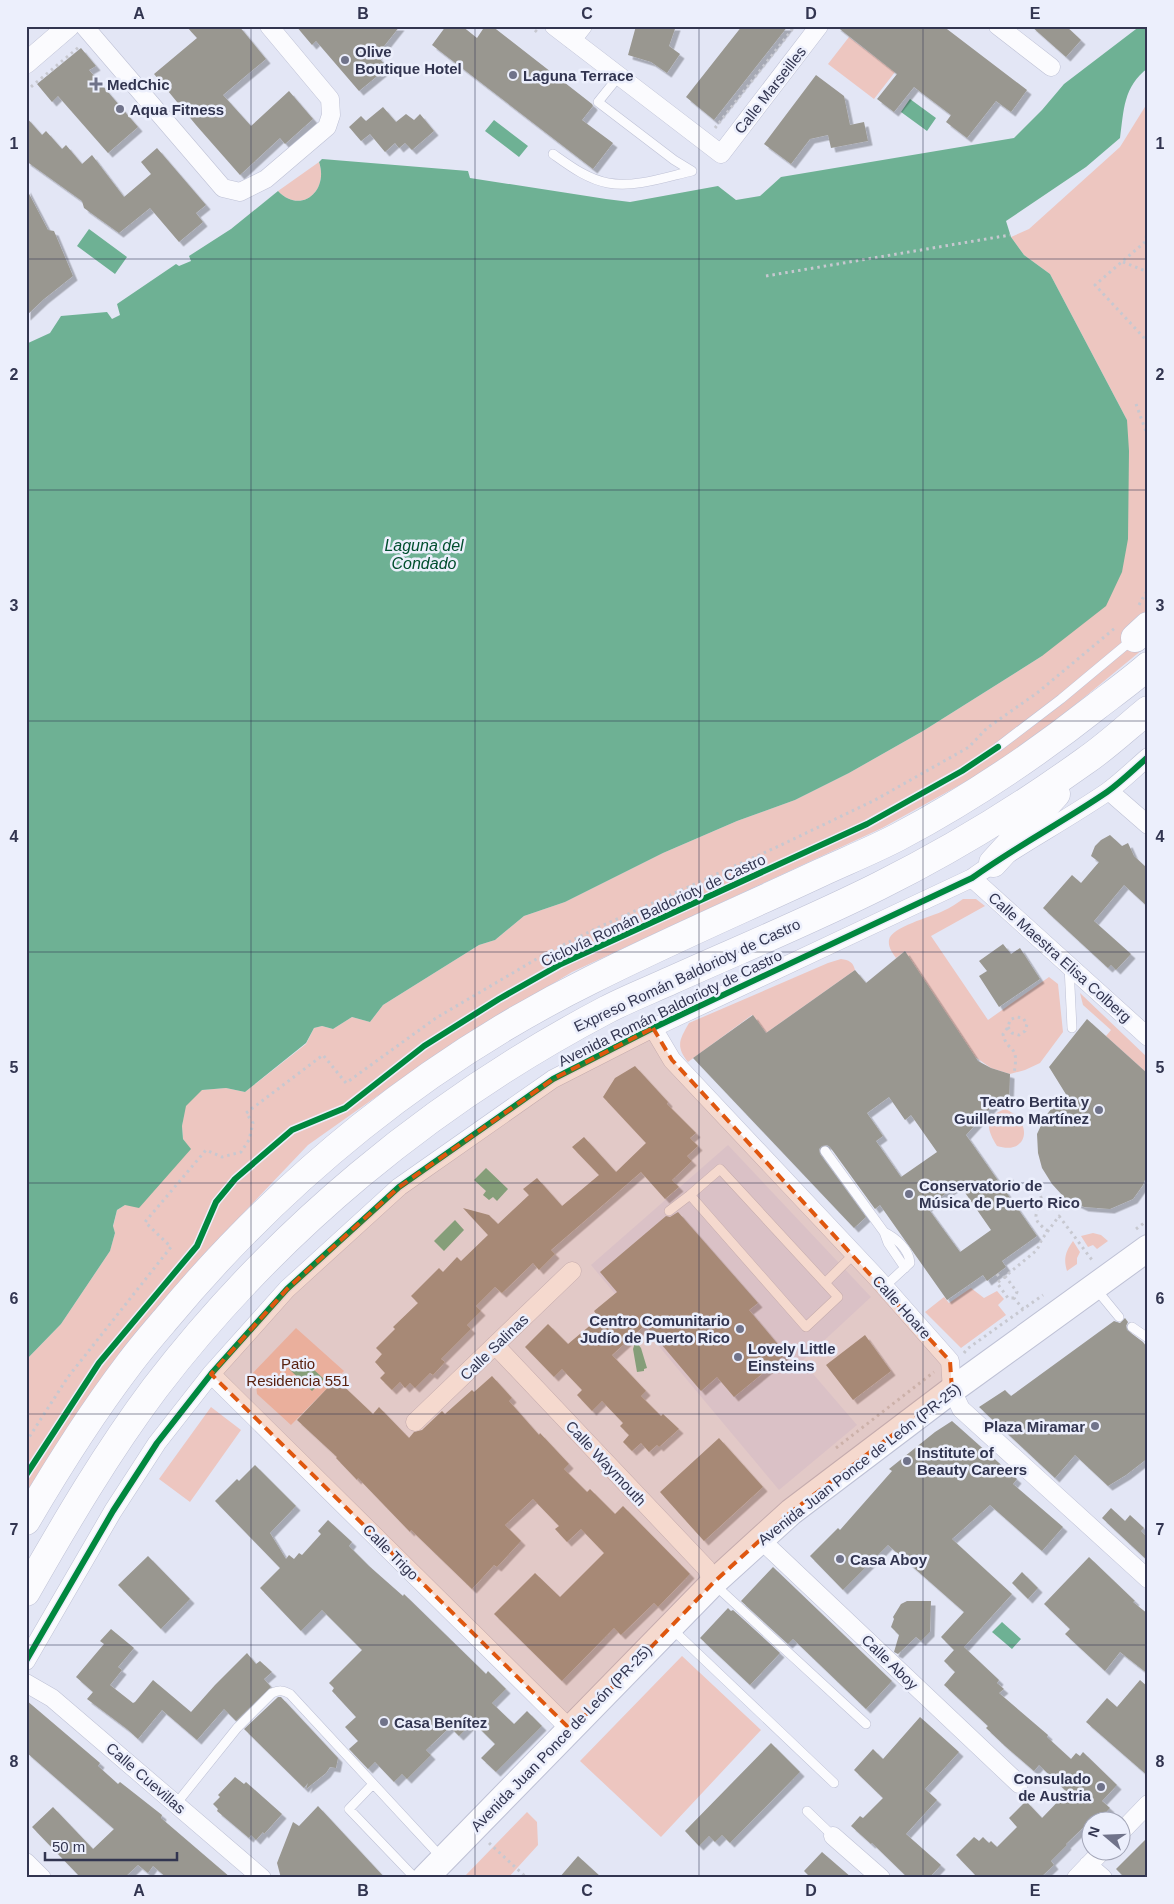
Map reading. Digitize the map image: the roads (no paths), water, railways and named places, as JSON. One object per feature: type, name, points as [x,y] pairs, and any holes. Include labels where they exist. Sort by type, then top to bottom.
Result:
[{"type":"highway","points":[[26,1521],[129,1364],[189,1292],[237,1238],[288,1189],[334,1148],[385,1108],[436,1071],[533,1010],[590,980],[895,838],[950,809],[1064,731],[1148,666]]},
{"type":"highway","name":"Expreso Román Baldorioty de Castro","points":[[26,1592],[60,1531],[112,1451],[155,1389],[206,1326],[266,1261],[315,1214],[402,1140],[495,1075],[557,1037],[609,1009],[878,886],[998,820],[1088,760],[1148,710]]},
{"type":"highway","points":[[983,870],[1088,760]]},
{"type":"main road","name":"Avenida Juan Ponce de León (PR-25)","points":[[425,1878],[713,1583],[791,1512],[952,1390],[1148,1248]]},
{"type":"street","points":[[26,63],[68,26]]},
{"type":"street","points":[[84,26],[223,188],[240,192],[266,179],[327,127],[331,115],[330,99],[269,26]]},
{"type":"street","points":[[554,26],[578,33],[619,76]]},
{"type":"street","name":"Calle Marseilles","points":[[619,76],[721,154],[819,26]]},
{"type":"street","points":[[998,26],[1051,67]]},
{"type":"street","name":"Avenida Román Baldorioty de Castro","points":[[26,1661],[113,1511],[157,1443],[211,1374],[288,1289],[399,1187],[553,1079],[653,1028],[983,870],[1109,791],[1148,757]]},
{"type":"street","points":[[1109,791],[1148,824]]},
{"type":"street","name":"Calle Maestra Elisa Colberg","points":[[983,870],[1069,965],[1148,1037]]},
{"type":"street","name":"Calle Hoare","points":[[653,1028],[672,1060],[854,1254],[950,1361],[952,1390],[961,1409],[1148,1579]]},
{"type":"street","name":"Calle Salinas","points":[[415,1422],[572,1271]]},
{"type":"street","name":"Calle Waymouth","points":[[495,1345],[706,1568],[713,1583]]},
{"type":"street","name":"Calle Trigo","points":[[211,1374],[571,1730]]},
{"type":"street","name":"Calle Aboy","points":[[760,1540],[1019,1784]]},
{"type":"street","name":"Calle Cuevillas","points":[[26,1683],[52,1698],[262,1878]]},
{"type":"street","points":[[1132,1821],[1148,1804]]},
{"type":"street","points":[[833,1836],[881,1878]]},
{"type":"street","points":[[26,1862],[42,1878]]},
{"type":"street","points":[[1091,1862],[1082,1871],[1102,1878]]},
{"type":"lane","points":[[553,154],[579,172],[608,183],[655,180],[692,171],[674,160],[598,102],[619,76]]},
{"type":"lane","points":[[998,747],[1061,699],[1141,632]]},
{"type":"lane","points":[[1069,965],[1072,1028]]},
{"type":"lane","points":[[826,1151],[884,1232],[895,1238],[910,1257],[910,1263],[884,1287]]},
{"type":"lane","points":[[669,1211],[720,1168],[838,1297],[806,1327],[690,1194]]},
{"type":"lane","points":[[825,1283],[854,1254]]},
{"type":"lane","points":[[1094,1287],[1119,1317]]},
{"type":"lane","points":[[1132,1327],[1148,1338]]},
{"type":"lane","points":[[713,1583],[866,1724]]},
{"type":"lane","points":[[670,1628],[834,1783]]},
{"type":"lane","points":[[176,1804],[237,1728],[272,1693],[279,1690],[290,1694],[443,1859]]},
{"type":"lane","points":[[373,1784],[349,1809],[415,1878]]},
{"type":"lane","points":[[807,1811],[833,1836]]},
{"type":"water","name":"Laguna del Condado","points":[[1140,26],[1148,26],[1148,68],[1140,75],[1129,91],[1124,109],[1120,138],[1086,167],[1006,221],[1011,237],[1024,255],[1050,274],[1127,420],[1129,451],[1128,539],[1122,572],[1106,606],[1042,656],[923,731],[849,773],[795,800],[737,821],[663,853],[565,902],[524,916],[495,940],[479,945],[383,1005],[370,1022],[352,1017],[333,1029],[322,1026],[314,1028],[306,1043],[245,1092],[226,1088],[202,1090],[186,1106],[182,1126],[183,1139],[191,1149],[139,1208],[125,1205],[117,1210],[113,1226],[115,1233],[110,1251],[61,1324],[26,1360],[26,344],[50,333],[61,316],[107,312],[112,319],[120,315],[117,304],[176,264],[179,266],[191,261],[189,256],[231,229],[278,191],[287,198],[296,201],[304,200],[311,196],[320,182],[319,162],[322,159],[468,171],[470,178],[630,202],[718,186],[736,200],[760,196],[781,177],[1014,138],[1042,110],[1064,84]]},
{"type":"water","points":[[910,99],[936,118],[927,131],[901,112]]},
{"type":"water","points":[[494,120],[528,146],[519,157],[485,131]]},
{"type":"water","points":[[89,229],[127,257],[115,274],[77,246]]},
{"type":"water","points":[[486,1168],[508,1189],[497,1201],[493,1197],[489,1200],[483,1195],[486,1191],[474,1180]]},
{"type":"water","points":[[455,1220],[464,1230],[444,1251],[434,1241]]},
{"type":"water","points":[[635,1343],[641,1348],[647,1368],[644,1371],[637,1372],[633,1349]]},
{"type":"water","points":[[300,1357],[324,1379],[312,1391],[289,1369]]},
{"type":"water","points":[[1002,1622],[1021,1639],[1012,1649],[992,1632]]},
{"type":"place","name":"Olive Boutique Hotel","points":[[345,60]]},
{"type":"place","name":"Laguna Terrace","points":[[513,75]]},
{"type":"place","name":"MedChic","points":[[96,84]]},
{"type":"place","name":"Aqua Fitness","points":[[120,109]]},
{"type":"place","name":"Teatro Bertita y Guillermo Martínez","points":[[1099,1110]]},
{"type":"place","name":"Conservatorio de Música de Puerto Rico","points":[[909,1194]]},
{"type":"place","name":"Centro Comunitario Judío de Puerto Rico","points":[[740,1329]]},
{"type":"place","name":"Lovely Little Einsteins","points":[[738,1357]]},
{"type":"place","name":"Plaza Miramar","points":[[1095,1426]]},
{"type":"place","name":"Institute of Beauty Careers","points":[[907,1461]]},
{"type":"place","name":"Casa Aboy","points":[[840,1559]]},
{"type":"place","name":"Casa Benítez","points":[[384,1722]]},
{"type":"place","name":"Consulado de Austria","points":[[1101,1787]]},
{"type":"park label","name":"Patio Residencia 551","points":[[298,1372]]}]
